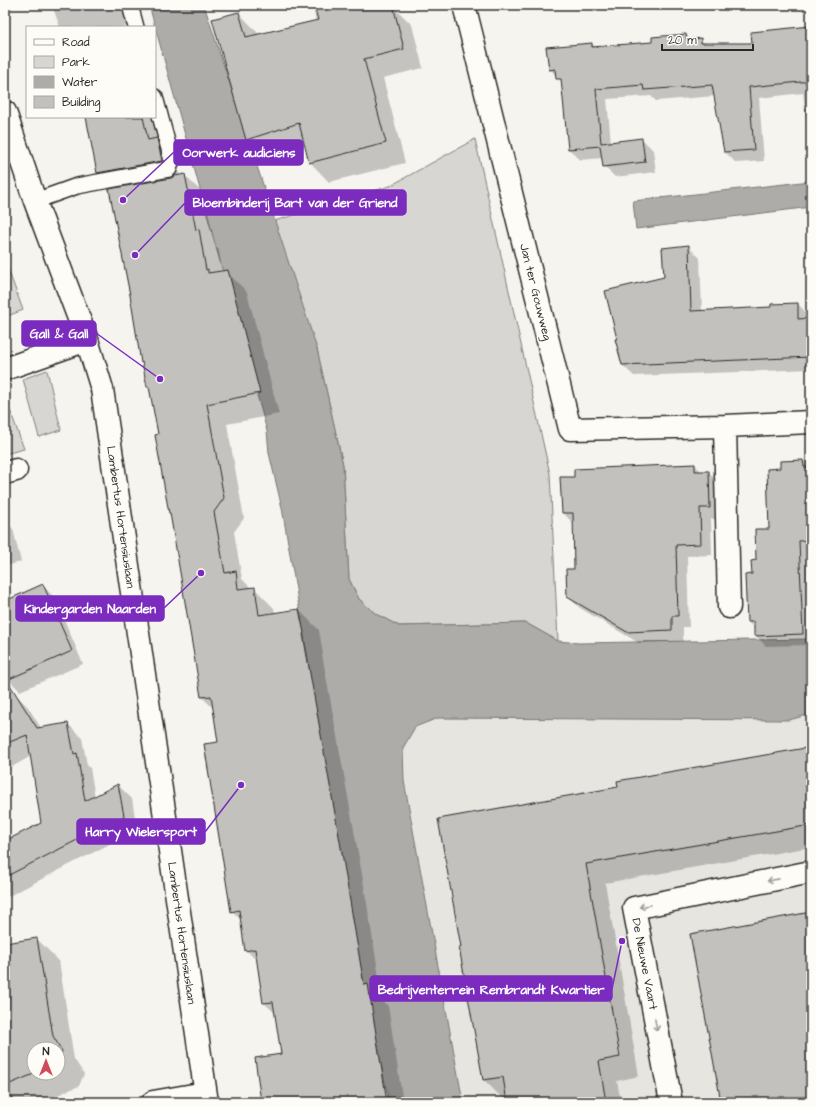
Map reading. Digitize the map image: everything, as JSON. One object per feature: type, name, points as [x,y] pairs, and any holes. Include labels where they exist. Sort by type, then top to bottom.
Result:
[{"type":"street","name":"Jan ter Gouwweg","points":[[464,5],[570,429],[725,426],[811,422]]},
{"type":"street","name":"Lambertus Hortensiuslaan","points":[[5,112],[35,201],[88,340],[102,389],[206,1097]]},
{"type":"street","points":[[5,369],[88,340]]},
{"type":"street","points":[[725,426],[729,607]]},
{"type":"street","name":"De Nieuwe Vaart","points":[[671,1102],[634,908],[811,872]]},
{"type":"street","points":[[153,1102],[206,1097]]},
{"type":"lane","points":[[130,5],[136,26]]},
{"type":"lane","points":[[35,201],[77,186],[169,169],[172,160],[156,102]]},
{"type":"shaded area","points":[[811,714],[811,1102],[463,1102],[404,781],[403,748],[415,727],[438,718],[789,720]]},
{"type":"green space","points":[[475,139],[550,474],[558,641],[526,623],[399,626],[376,614],[359,599],[349,579],[343,465],[317,349],[267,236],[271,222],[390,186]]},
{"type":"green space","points":[[5,261],[23,310],[5,317]]},
{"type":"green space","points":[[47,370],[61,430],[39,437],[23,379]]},
{"type":"green space","points":[[5,396],[24,449],[5,454]]},
{"type":"water","points":[[149,5],[204,5],[317,349],[343,465],[349,579],[359,599],[376,614],[399,626],[526,623],[558,641],[579,643],[811,639],[811,714],[789,720],[438,718],[415,727],[403,748],[404,781],[463,1102],[389,1102],[320,774],[308,659],[282,508],[269,453],[267,431]]},
{"type":"water","points":[[811,181],[811,207],[636,229],[633,201]]},
{"type":"building","points":[[314,5],[393,5],[404,49],[364,59],[386,143],[309,163],[299,123],[246,140],[212,19],[239,12],[246,37],[318,20]]},
{"type":"building","points":[[811,26],[811,81],[749,87],[754,150],[724,152],[712,85],[644,90],[643,85],[596,89],[601,143],[642,138],[645,162],[603,167],[600,146],[568,149],[561,79],[556,79],[555,69],[549,70],[546,47],[592,43],[592,47],[652,42],[652,37],[686,34],[687,40],[701,38],[701,43],[752,43],[751,32]]},
{"type":"building","points":[[86,118],[143,118],[148,140],[157,138],[162,161],[97,173]]},
{"type":"building","points":[[185,174],[196,230],[199,229],[206,270],[208,269],[208,273],[228,270],[260,393],[207,404],[224,498],[214,512],[225,573],[236,571],[238,589],[255,587],[259,615],[299,609],[364,985],[368,984],[387,1102],[261,1102],[255,1058],[281,1054],[273,1002],[263,1003],[255,949],[245,951],[239,910],[231,912],[204,744],[218,742],[211,696],[201,697],[170,513],[155,435],[158,434],[149,387],[147,387],[142,362],[141,363],[130,295],[109,189],[171,178]]},
{"type":"building","points":[[689,245],[691,311],[771,307],[771,304],[798,303],[798,319],[811,318],[811,357],[622,365],[605,291],[664,277],[662,248]]},
{"type":"building","points":[[803,460],[804,467],[811,467],[811,504],[809,504],[810,540],[799,541],[803,634],[754,636],[754,622],[747,622],[745,575],[752,574],[751,561],[756,560],[755,529],[769,529],[767,469],[780,468],[780,461]]},
{"type":"building","points":[[695,464],[695,471],[709,471],[710,508],[700,508],[701,544],[676,545],[678,616],[672,616],[672,630],[627,632],[567,597],[566,569],[574,569],[573,513],[562,513],[560,477],[574,477],[574,469]]},
{"type":"building","points":[[43,584],[72,651],[7,680],[37,728],[68,723],[74,754],[77,753],[85,801],[118,784],[124,816],[5,877],[5,841],[41,823],[27,735],[5,744],[5,601]]},
{"type":"building","points":[[811,747],[811,825],[586,864],[620,1057],[599,1061],[606,1102],[507,1102],[503,1077],[483,1080],[438,819],[618,787],[617,781]]},
{"type":"building","points":[[811,912],[811,1098],[787,1102],[721,1102],[690,934]]},
{"type":"building","points":[[37,938],[53,1036],[56,1041],[26,1041],[26,1077],[5,1086],[5,943]]},
{"type":"place","name":"Oorwerk audiciens","points":[[123,200]]},
{"type":"place","name":"Bloembinderij Bart van der Griend","points":[[135,255]]},
{"type":"place","name":"Gall & Gall","points":[[160,379]]},
{"type":"place","name":"Kindergarden Naarden","points":[[201,573]]},
{"type":"place","name":"Harry Wielersport","points":[[241,785]]},
{"type":"place","name":"Bedrijventerrein Rembrandt Kwartier","points":[[622,941]]}]
